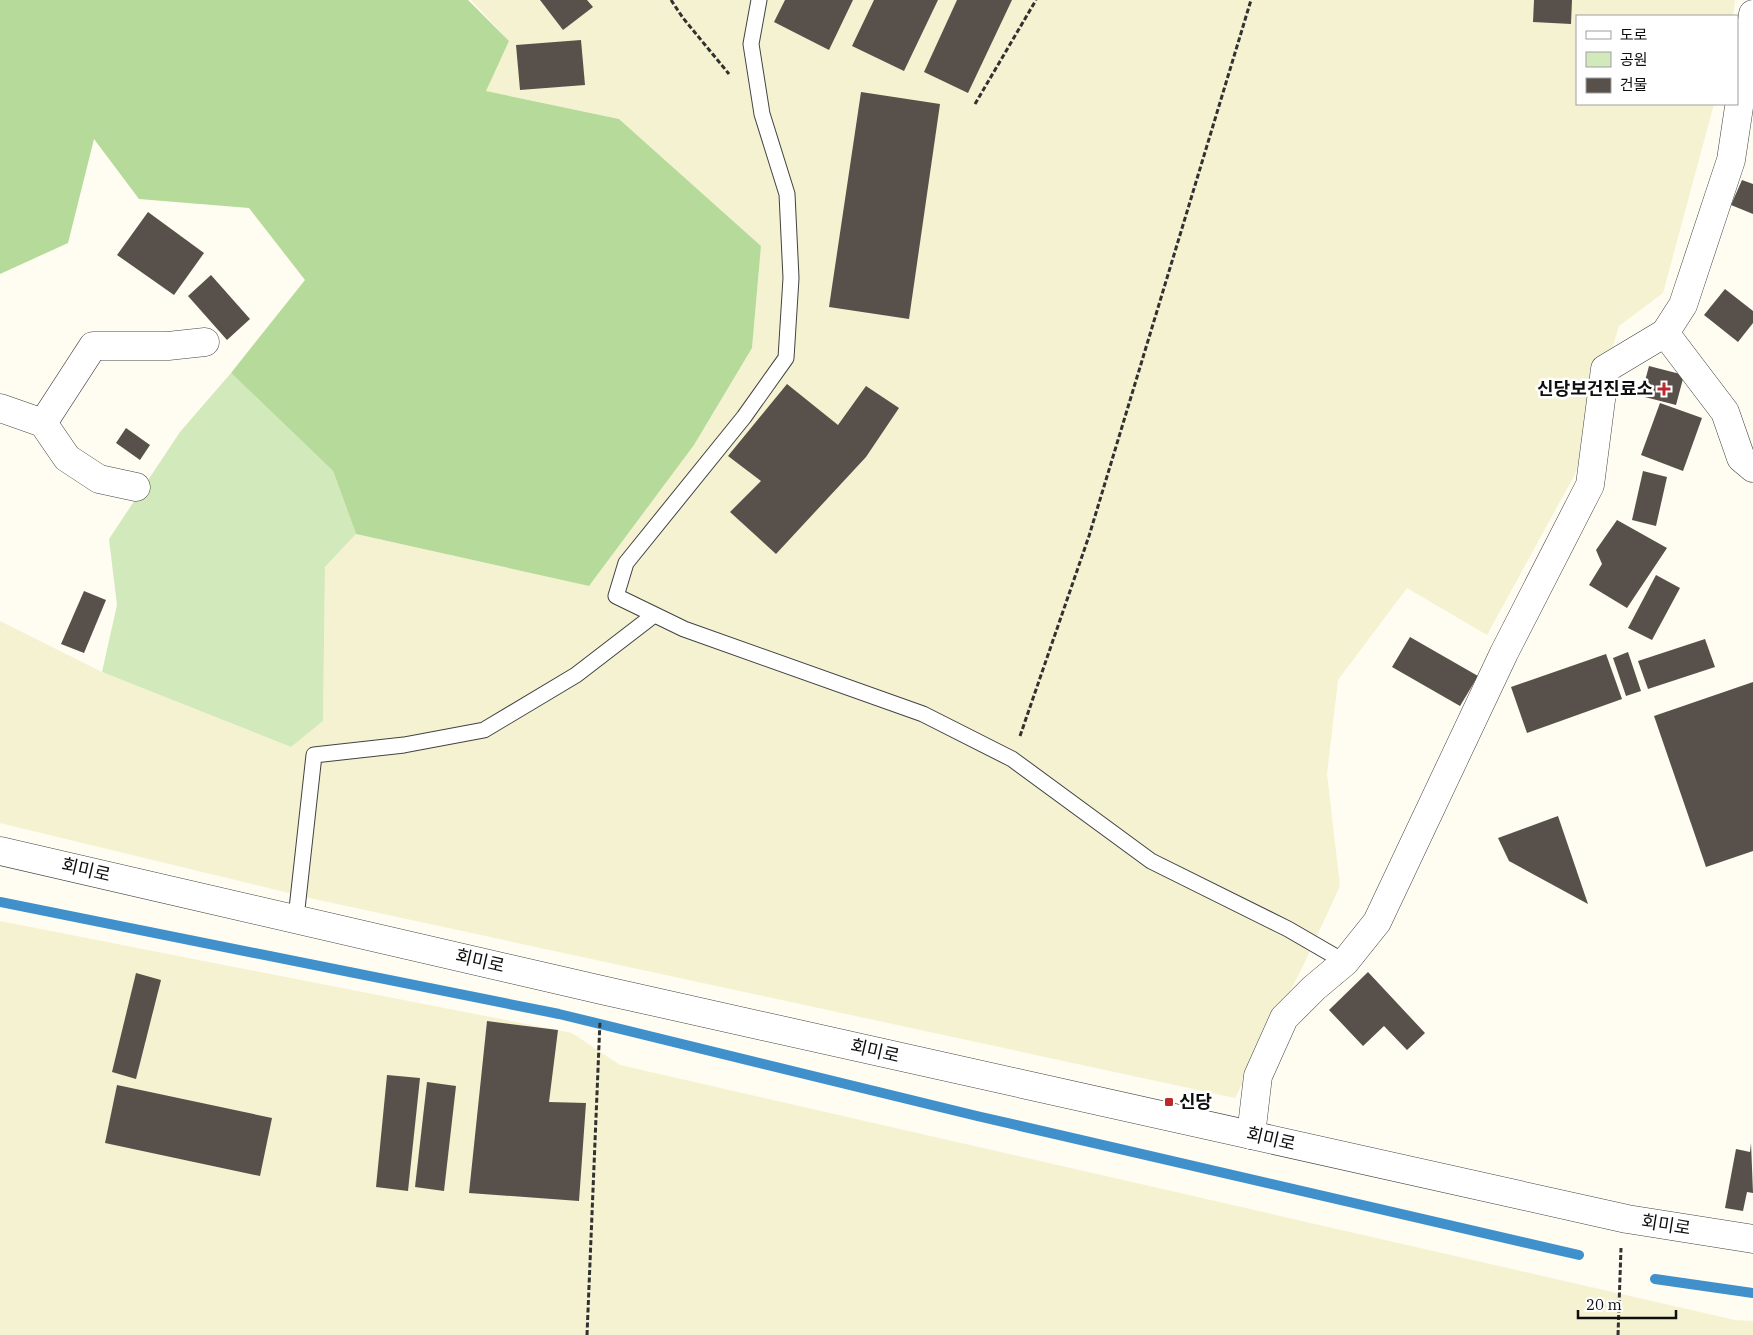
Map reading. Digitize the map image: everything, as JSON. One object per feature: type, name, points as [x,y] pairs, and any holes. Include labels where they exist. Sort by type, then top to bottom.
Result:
[{"type":"street","points":[[1251,1134],[1258,1076],[1284,1018],[1314,988],[1345,962],[1377,922],[1504,653],[1590,485],[1605,369],[1665,333],[1683,306],[1731,160],[1751,51],[1753,14]]},
{"type":"street","points":[[1665,333],[1725,412],[1742,458],[1753,468]]},
{"type":"street","points":[[43,423],[93,346],[168,346],[205,342]]},
{"type":"street","points":[[0,408],[43,423],[68,458],[99,479],[136,487]]},
{"type":"street","name":"회미로","points":[[0,851],[606,991],[1627,1219],[1753,1240]]},
{"type":"lane","points":[[759,0],[751,44],[762,114],[787,194],[790,278],[786,358],[744,417],[626,563],[616,596],[684,629],[923,714],[1012,759],[1151,861],[1288,929],[1345,962]]},
{"type":"lane","points":[[296,918],[314,755],[404,745],[484,730],[576,675],[654,615]]},
{"type":"path","points":[[671,0],[683,18],[732,77]]},
{"type":"path","points":[[975,104],[1036,0]]},
{"type":"path","points":[[1012,759],[1088,536],[1251,0]]},
{"type":"path","points":[[587,1335],[598,1041],[601,1016]]},
{"type":"path","points":[[1618,1335],[1620,1257],[1627,1219]]},
{"type":"shaded area","points":[[471,0],[1735,0],[1733,15],[1576,15],[1576,105],[1714,105],[1663,293],[1619,326],[1575,474],[1487,635],[1407,588],[1338,680],[1327,774],[1340,886],[1302,968],[1235,1098],[314,899],[0,823],[0,621],[102,672],[291,747],[323,721],[325,567],[356,534],[589,586],[694,445],[752,348],[761,246],[619,119],[485,91],[509,41]]},
{"type":"shaded area","points":[[0,921],[572,1033],[620,1065],[1735,1320],[1753,1321],[1753,1335],[0,1335]]},
{"type":"green space","points":[[0,0],[468,0],[509,41],[486,91],[619,119],[761,246],[752,348],[694,445],[589,586],[356,534],[333,471],[231,373],[305,280],[249,208],[139,199],[94,139],[68,243],[0,274]]},
{"type":"green space","points":[[231,373],[333,471],[356,534],[325,567],[323,721],[291,747],[102,672],[117,605],[109,539],[180,432]]},
{"type":"building","points":[[540,0],[587,0],[593,7],[563,30]]},
{"type":"building","points":[[785,0],[853,0],[829,50],[774,22]]},
{"type":"building","points":[[874,0],[938,0],[904,71],[852,46]]},
{"type":"building","points":[[957,0],[1012,0],[968,93],[924,72]]},
{"type":"building","points":[[1534,0],[1572,0],[1571,24],[1533,22]]},
{"type":"building","points":[[581,40],[585,85],[520,90],[516,45]]},
{"type":"building","points":[[861,92],[940,104],[909,319],[829,307]]},
{"type":"building","points":[[1742,180],[1753,184],[1753,214],[1731,205]]},
{"type":"building","points":[[148,212],[204,253],[174,295],[117,255]]},
{"type":"building","points":[[211,275],[250,319],[227,340],[188,296]]},
{"type":"building","points":[[1725,289],[1753,311],[1753,323],[1738,342],[1704,315]]},
{"type":"building","points":[[1649,366],[1684,375],[1676,405],[1641,396]]},
{"type":"building","points":[[787,384],[838,425],[866,386],[899,408],[866,457],[776,554],[730,512],[761,481],[728,456]]},
{"type":"building","points":[[1660,403],[1702,418],[1683,471],[1641,455]]},
{"type":"building","points":[[126,428],[150,445],[140,460],[116,443]]},
{"type":"building","points":[[1643,471],[1667,477],[1656,526],[1632,520]]},
{"type":"building","points":[[1617,520],[1667,548],[1627,608],[1589,585],[1602,564],[1596,550]]},
{"type":"building","points":[[1656,575],[1680,588],[1652,640],[1628,628]]},
{"type":"building","points":[[84,591],[106,600],[84,653],[61,644]]},
{"type":"building","points":[[1410,637],[1478,676],[1460,706],[1392,667]]},
{"type":"building","points":[[1705,639],[1715,667],[1648,689],[1638,661]]},
{"type":"building","points":[[1628,652],[1641,691],[1626,696],[1613,658]]},
{"type":"building","points":[[1606,654],[1622,699],[1527,733],[1511,687]]},
{"type":"building","points":[[1753,682],[1753,851],[1706,867],[1654,716]]},
{"type":"building","points":[[1558,816],[1588,904],[1509,861],[1498,838]]},
{"type":"building","points":[[1368,972],[1425,1033],[1407,1050],[1384,1026],[1363,1046],[1329,1010]]},
{"type":"building","points":[[136,973],[161,980],[136,1079],[112,1072]]},
{"type":"building","points":[[487,1021],[558,1030],[549,1102],[586,1103],[579,1201],[469,1193]]},
{"type":"building","points":[[387,1075],[420,1078],[408,1191],[376,1187]]},
{"type":"building","points":[[427,1082],[456,1086],[444,1191],[415,1187]]},
{"type":"building","points":[[117,1085],[272,1118],[260,1176],[105,1143]]},
{"type":"building","points":[[1751,1143],[1753,1193],[1747,1192],[1743,1211],[1725,1208],[1736,1149],[1750,1152]]},
{"type":"waterway","points":[[0,902],[559,1014],[977,1116],[1579,1255]]},
{"type":"waterway","points":[[1655,1279],[1753,1293]]},
{"type":"place","name":"신당보건진료소","points":[[1664,389]]},
{"type":"place","name":"신당","points":[[1169,1102]]}]
